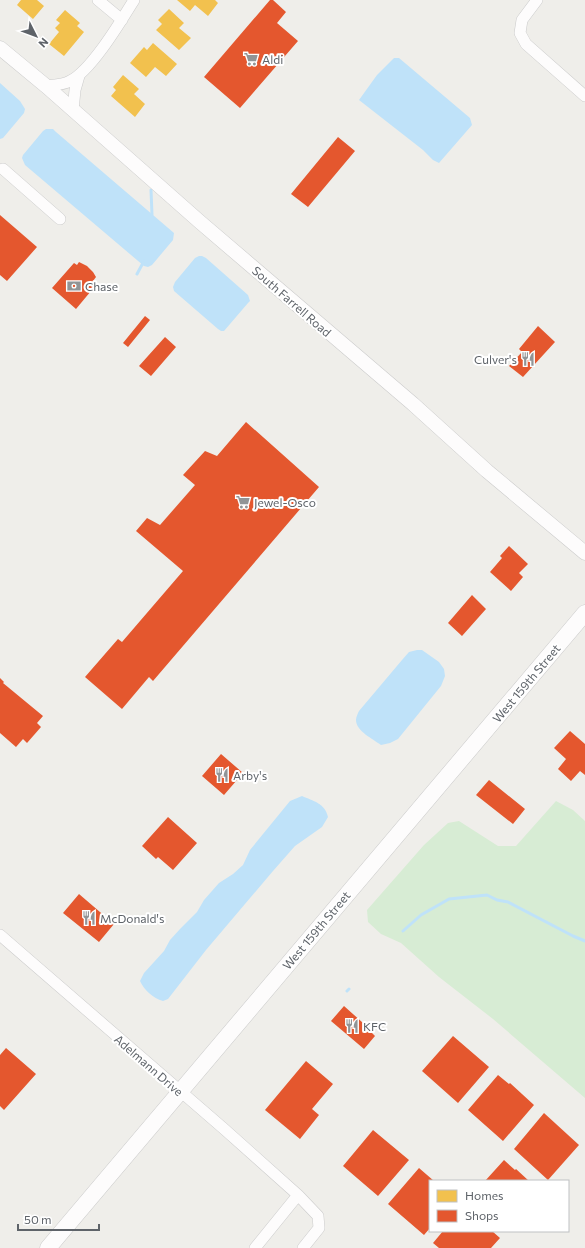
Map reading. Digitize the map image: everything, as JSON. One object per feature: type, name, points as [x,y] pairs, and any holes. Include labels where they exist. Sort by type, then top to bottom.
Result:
[{"type":"main road","name":"West 159th Street","points":[[48,1248],[585,613]]},
{"type":"street","points":[[98,0],[122,20]]},
{"type":"street","points":[[46,86],[68,82],[79,76],[122,20],[134,0]]},
{"type":"street","points":[[537,0],[522,20],[520,33],[526,44],[585,96]]},
{"type":"street","name":"South Farrell Road","points":[[0,48],[46,86],[200,222],[413,404],[487,471],[585,553]]},
{"type":"street","points":[[73,111],[75,90],[79,76]]},
{"type":"street","points":[[3,168],[60,219]]},
{"type":"street","name":"Adelmann Drive","points":[[0,935],[298,1195],[318,1216],[319,1228],[303,1248]]},
{"type":"street","points":[[255,1248],[298,1195]]},
{"type":"green space","points":[[556,801],[573,810],[585,821],[585,1098],[493,1019],[439,977],[401,943],[381,934],[368,922],[367,910],[424,845],[448,823],[459,821],[498,846],[516,846]]},
{"type":"water","points":[[394,58],[399,58],[470,118],[472,125],[439,163],[433,160],[423,150],[359,100],[377,75]]},
{"type":"water","points":[[0,83],[20,101],[25,109],[24,113],[3,138],[0,139]]},
{"type":"water","points":[[46,129],[53,129],[174,233],[173,240],[152,265],[148,267],[144,266],[25,165],[22,158],[23,155]]},
{"type":"water","points":[[199,256],[206,258],[248,295],[250,301],[224,331],[218,329],[174,291],[173,287],[175,282],[195,258]]},
{"type":"water","points":[[422,650],[439,662],[444,669],[445,676],[441,686],[398,739],[381,745],[359,728],[356,720],[357,715],[409,652]]},
{"type":"water","points":[[302,796],[318,803],[326,812],[328,817],[322,827],[295,846],[206,950],[168,999],[163,1001],[152,996],[144,988],[140,981],[144,973],[164,951],[170,940],[197,912],[204,900],[219,883],[243,865],[250,850],[290,801]]},
{"type":"building: Homes","points":[[21,0],[37,0],[44,6],[33,19],[17,5]]},
{"type":"building: Homes","points":[[177,0],[215,0],[218,3],[208,16],[195,5],[190,11]]},
{"type":"building: Homes","points":[[169,9],[184,23],[179,28],[191,38],[179,50],[156,30],[162,24],[158,20]]},
{"type":"building: Homes","points":[[65,10],[80,23],[77,26],[84,32],[64,56],[49,44],[59,32],[55,28],[60,23],[56,20]]},
{"type":"building: Homes","points":[[153,43],[177,64],[166,76],[155,67],[146,77],[130,63],[144,47],[147,50]]},
{"type":"building: Homes","points":[[123,75],[139,89],[134,94],[145,104],[135,117],[111,96],[116,90],[113,87]]},
{"type":"building: Shops","name":"Aldi","points":[[270,0],[273,0],[286,12],[277,23],[298,41],[240,108],[204,77]]},
{"type":"building: Shops","points":[[338,137],[355,151],[308,207],[291,194]]},
{"type":"building: Shops","points":[[0,215],[37,247],[7,281],[0,275]]},
{"type":"building: Shops","name":"Chase","points":[[79,262],[87,266],[93,272],[96,277],[93,281],[96,285],[76,309],[52,288],[74,263],[77,265]]},
{"type":"building: Shops","points":[[145,316],[150,320],[128,347],[123,343]]},
{"type":"building: Shops","name":"Culver's","points":[[538,326],[555,342],[523,377],[509,366],[522,352],[519,349]]},
{"type":"building: Shops","points":[[165,337],[176,347],[151,376],[139,366]]},
{"type":"building: Shops","name":"Jewel-Osco","points":[[246,422],[319,487],[153,681],[149,677],[122,709],[85,677],[118,639],[122,642],[183,571],[136,531],[147,518],[160,525],[195,485],[183,475],[205,451],[217,456]]},
{"type":"building: Shops","points":[[509,546],[528,564],[519,573],[523,577],[511,591],[490,572],[502,558],[500,556]]},
{"type":"building: Shops","points":[[472,595],[486,609],[462,636],[448,623]]},
{"type":"building: Shops","points":[[0,678],[4,682],[3,683],[43,716],[37,723],[41,727],[27,743],[23,739],[16,747],[0,733]]},
{"type":"building: Shops","points":[[570,731],[585,744],[585,775],[580,771],[571,781],[558,769],[566,759],[554,748]]},
{"type":"building: Shops","name":"Arby's","points":[[221,754],[243,773],[224,795],[202,776]]},
{"type":"building: Shops","points":[[489,780],[525,809],[513,824],[476,795]]},
{"type":"building: Shops","points":[[168,817],[197,843],[173,870],[158,857],[156,859],[142,846]]},
{"type":"building: Shops","name":"McDonald's","points":[[79,894],[114,924],[99,942],[63,913]]},
{"type":"building: Shops","name":"KFC","points":[[344,1006],[372,1031],[371,1032],[375,1036],[364,1049],[331,1021]]},
{"type":"building: Shops","points":[[453,1036],[489,1067],[458,1103],[422,1071]]},
{"type":"building: Shops","points":[[6,1048],[36,1074],[4,1110],[0,1106],[0,1055]]},
{"type":"building: Shops","points":[[306,1061],[333,1084],[312,1109],[319,1115],[300,1139],[265,1110]]},
{"type":"building: Shops","points":[[498,1075],[509,1084],[510,1083],[534,1105],[503,1141],[468,1110]]},
{"type":"building: Shops","points":[[544,1113],[579,1145],[548,1180],[514,1149]]},
{"type":"building: Shops","points":[[373,1130],[409,1160],[378,1196],[343,1166]]},
{"type":"building: Shops","points":[[504,1160],[528,1180],[486,1180]]},
{"type":"building: Shops","points":[[419,1168],[433,1180],[429,1180],[429,1229],[424,1235],[388,1204]]},
{"type":"building: Shops","points":[[442,1232],[493,1232],[500,1238],[491,1248],[439,1248],[433,1243]]},
{"type":"waterway","points":[[151,190],[152,215]]},
{"type":"waterway","points":[[137,274],[144,261]]},
{"type":"waterway","points":[[403,931],[421,915],[449,899],[487,895],[497,900],[508,902],[585,941]]},
{"type":"place","name":"Aldi","points":[[251,59]]},
{"type":"place","name":"Chase","points":[[74,286]]},
{"type":"place","name":"Culver's","points":[[528,359]]},
{"type":"place","name":"Jewel-Osco","points":[[243,502]]},
{"type":"place","name":"Arby's","points":[[222,775]]},
{"type":"place","name":"McDonald's","points":[[89,918]]},
{"type":"place","name":"KFC","points":[[352,1026]]}]
